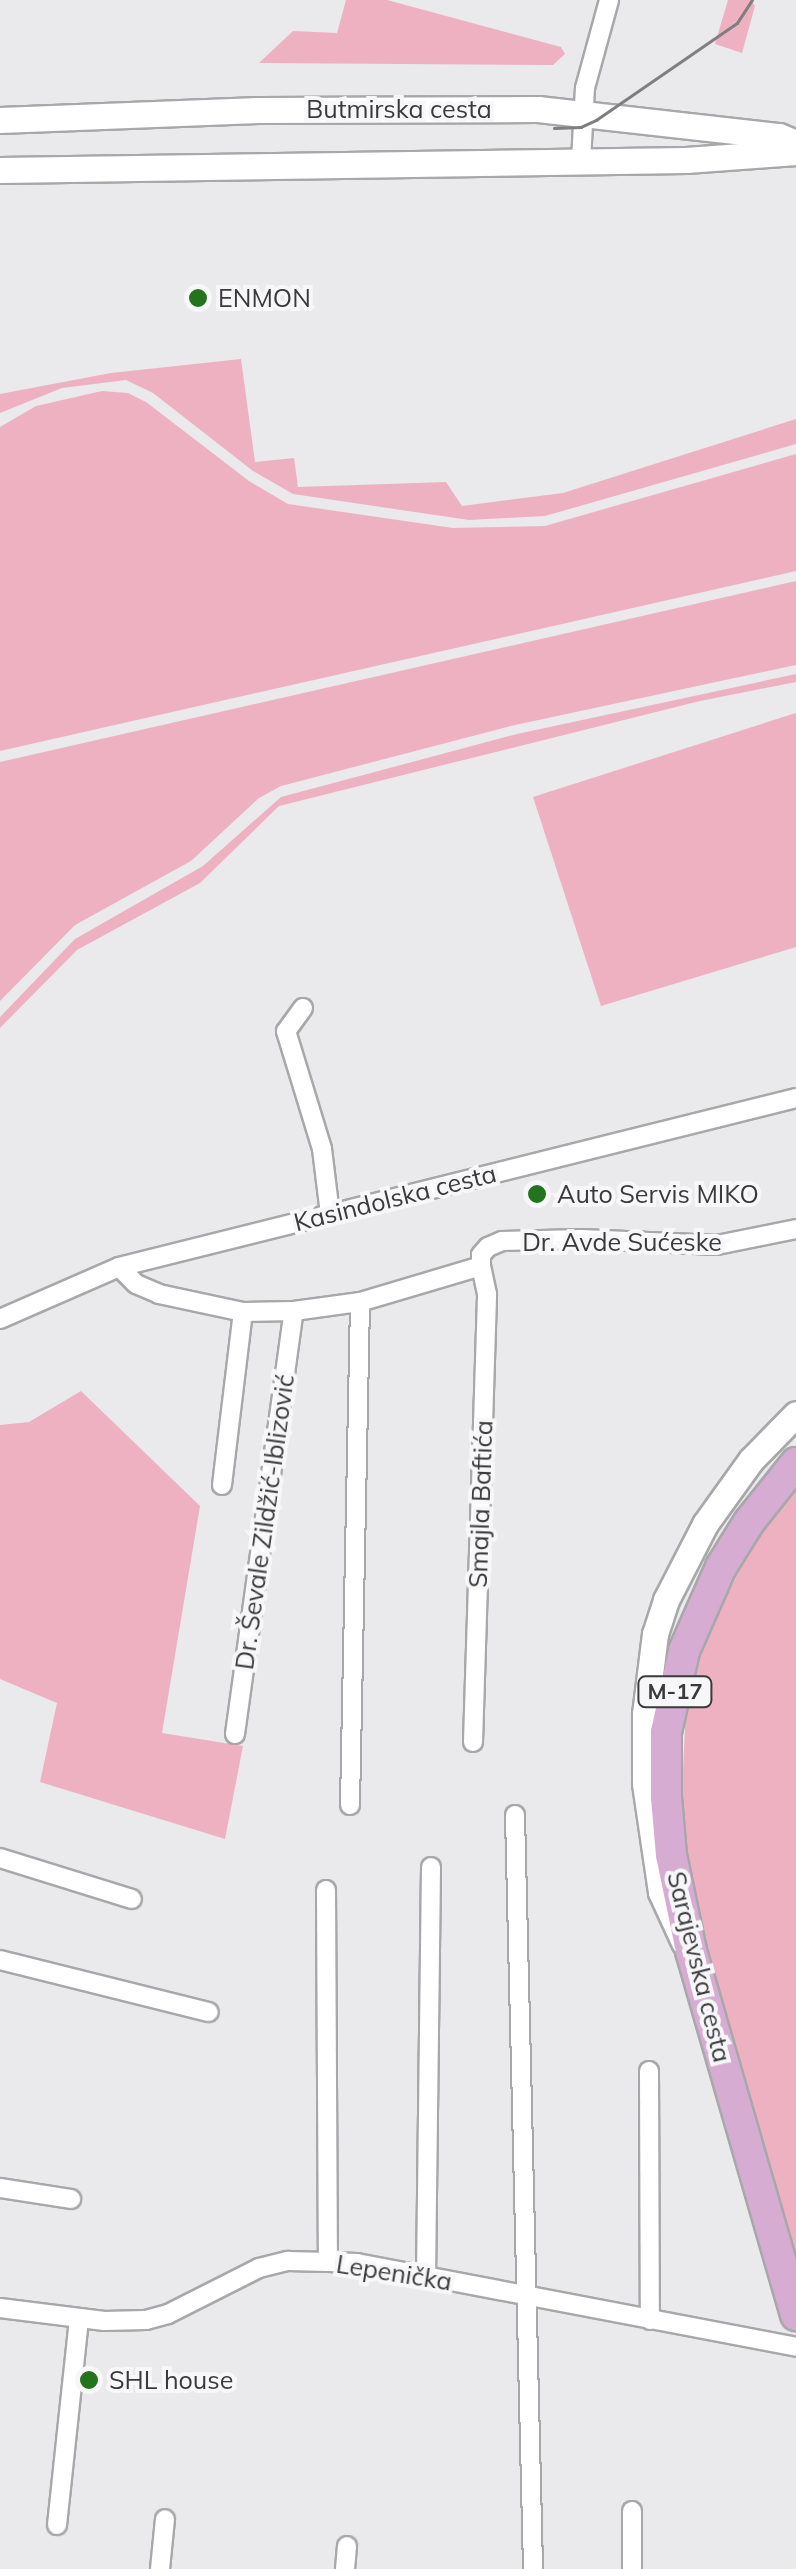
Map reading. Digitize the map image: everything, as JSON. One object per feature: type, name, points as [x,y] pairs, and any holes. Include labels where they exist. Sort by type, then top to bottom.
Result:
[{"type":"main road","name":"Butmirska cesta","points":[[0,120],[258,110],[583,111],[779,136],[796,143]]},
{"type":"main road","name":"Butmirska cesta","points":[[0,170],[686,160],[796,152]]},
{"type":"main road","points":[[690,1951],[668,1915],[648,1814],[645,1714],[655,1634],[666,1600],[705,1524],[751,1460],[796,1414]]},
{"type":"main road","name":"Sarajevska cesta","points":[[796,1463],[749,1522],[721,1567],[680,1667],[666,1732],[671,1854],[690,1951],[796,2315]]},
{"type":"street","points":[[581,162],[585,88],[609,0]]},
{"type":"street","points":[[303,1008],[286,1030],[288,1046],[322,1149],[330,1214]]},
{"type":"street","name":"Kasindolska cesta","points":[[0,1320],[119,1267],[796,1098]]},
{"type":"street","name":"Dr. Avde Sućeske","points":[[119,1267],[136,1284],[159,1294],[244,1312],[294,1310],[360,1302],[481,1266],[481,1255],[502,1241],[581,1239],[717,1244],[796,1229]]},
{"type":"street","name":"Smajla Baftića","points":[[473,1742],[487,1294],[481,1266]]},
{"type":"street","points":[[350,1806],[360,1302]]},
{"type":"street","name":"Dr. Ševale Zildžić-Iblizović","points":[[236,1734],[294,1310]]},
{"type":"street","points":[[222,1485],[244,1312]]},
{"type":"street","points":[[515,1815],[533,2569]]},
{"type":"street","points":[[0,1858],[132,1898]]},
{"type":"street","points":[[426,2277],[432,1867]]},
{"type":"street","points":[[326,1890],[328,2262]]},
{"type":"street","points":[[0,1960],[208,2012]]},
{"type":"street","points":[[649,2072],[650,2320]]},
{"type":"street","points":[[0,2188],[71,2199]]},
{"type":"street","name":"Lepenička","points":[[0,2308],[79,2318],[146,2320],[168,2314],[258,2268],[288,2261],[328,2262],[796,2347]]},
{"type":"street","points":[[57,2525],[79,2318]]},
{"type":"street","points":[[632,2511],[632,2569]]},
{"type":"street","points":[[160,2569],[165,2519]]},
{"type":"street","points":[[345,2569],[347,2546]]},
{"type":"shaded area","points":[[346,0],[387,0],[561,47],[565,54],[553,65],[259,63],[293,31],[337,33]]},
{"type":"shaded area","points":[[728,0],[751,0],[755,6],[742,53],[715,44]]},
{"type":"shaded area","points":[[241,359],[255,462],[294,458],[298,487],[446,482],[462,506],[563,493],[796,419],[796,444],[545,516],[469,520],[293,494],[253,471],[153,393],[126,380],[62,388],[0,413],[0,394],[111,373]]},
{"type":"shaded area","points":[[102,391],[128,393],[146,402],[249,481],[288,504],[453,528],[545,526],[796,454],[796,571],[0,751],[0,427],[36,406]]},
{"type":"shaded area","points":[[796,581],[796,665],[515,725],[281,786],[259,798],[191,861],[75,925],[0,1001],[0,762]]},
{"type":"shaded area","points":[[796,674],[796,682],[700,701],[279,806],[200,883],[77,950],[0,1028],[0,1017],[75,939],[203,866],[281,797],[517,734]]},
{"type":"shaded area","points":[[796,713],[796,947],[601,1006],[533,797]]},
{"type":"shaded area","points":[[81,1391],[200,1506],[162,1733],[243,1746],[225,1839],[40,1782],[57,1703],[0,1679],[0,1425],[29,1422]]},
{"type":"shaded area","points":[[796,1489],[796,2262],[690,1887],[682,1793],[686,1707],[704,1642],[750,1549]]},
{"type":"tram line","points":[[554,128],[581,127],[596,120],[737,23],[752,0]]},
{"type":"place","name":"ENMON","points":[[198,298]]},
{"type":"place","name":"Auto Servis MIKO","points":[[537,1194]]},
{"type":"place","name":"SHL house","points":[[89,2380]]}]
